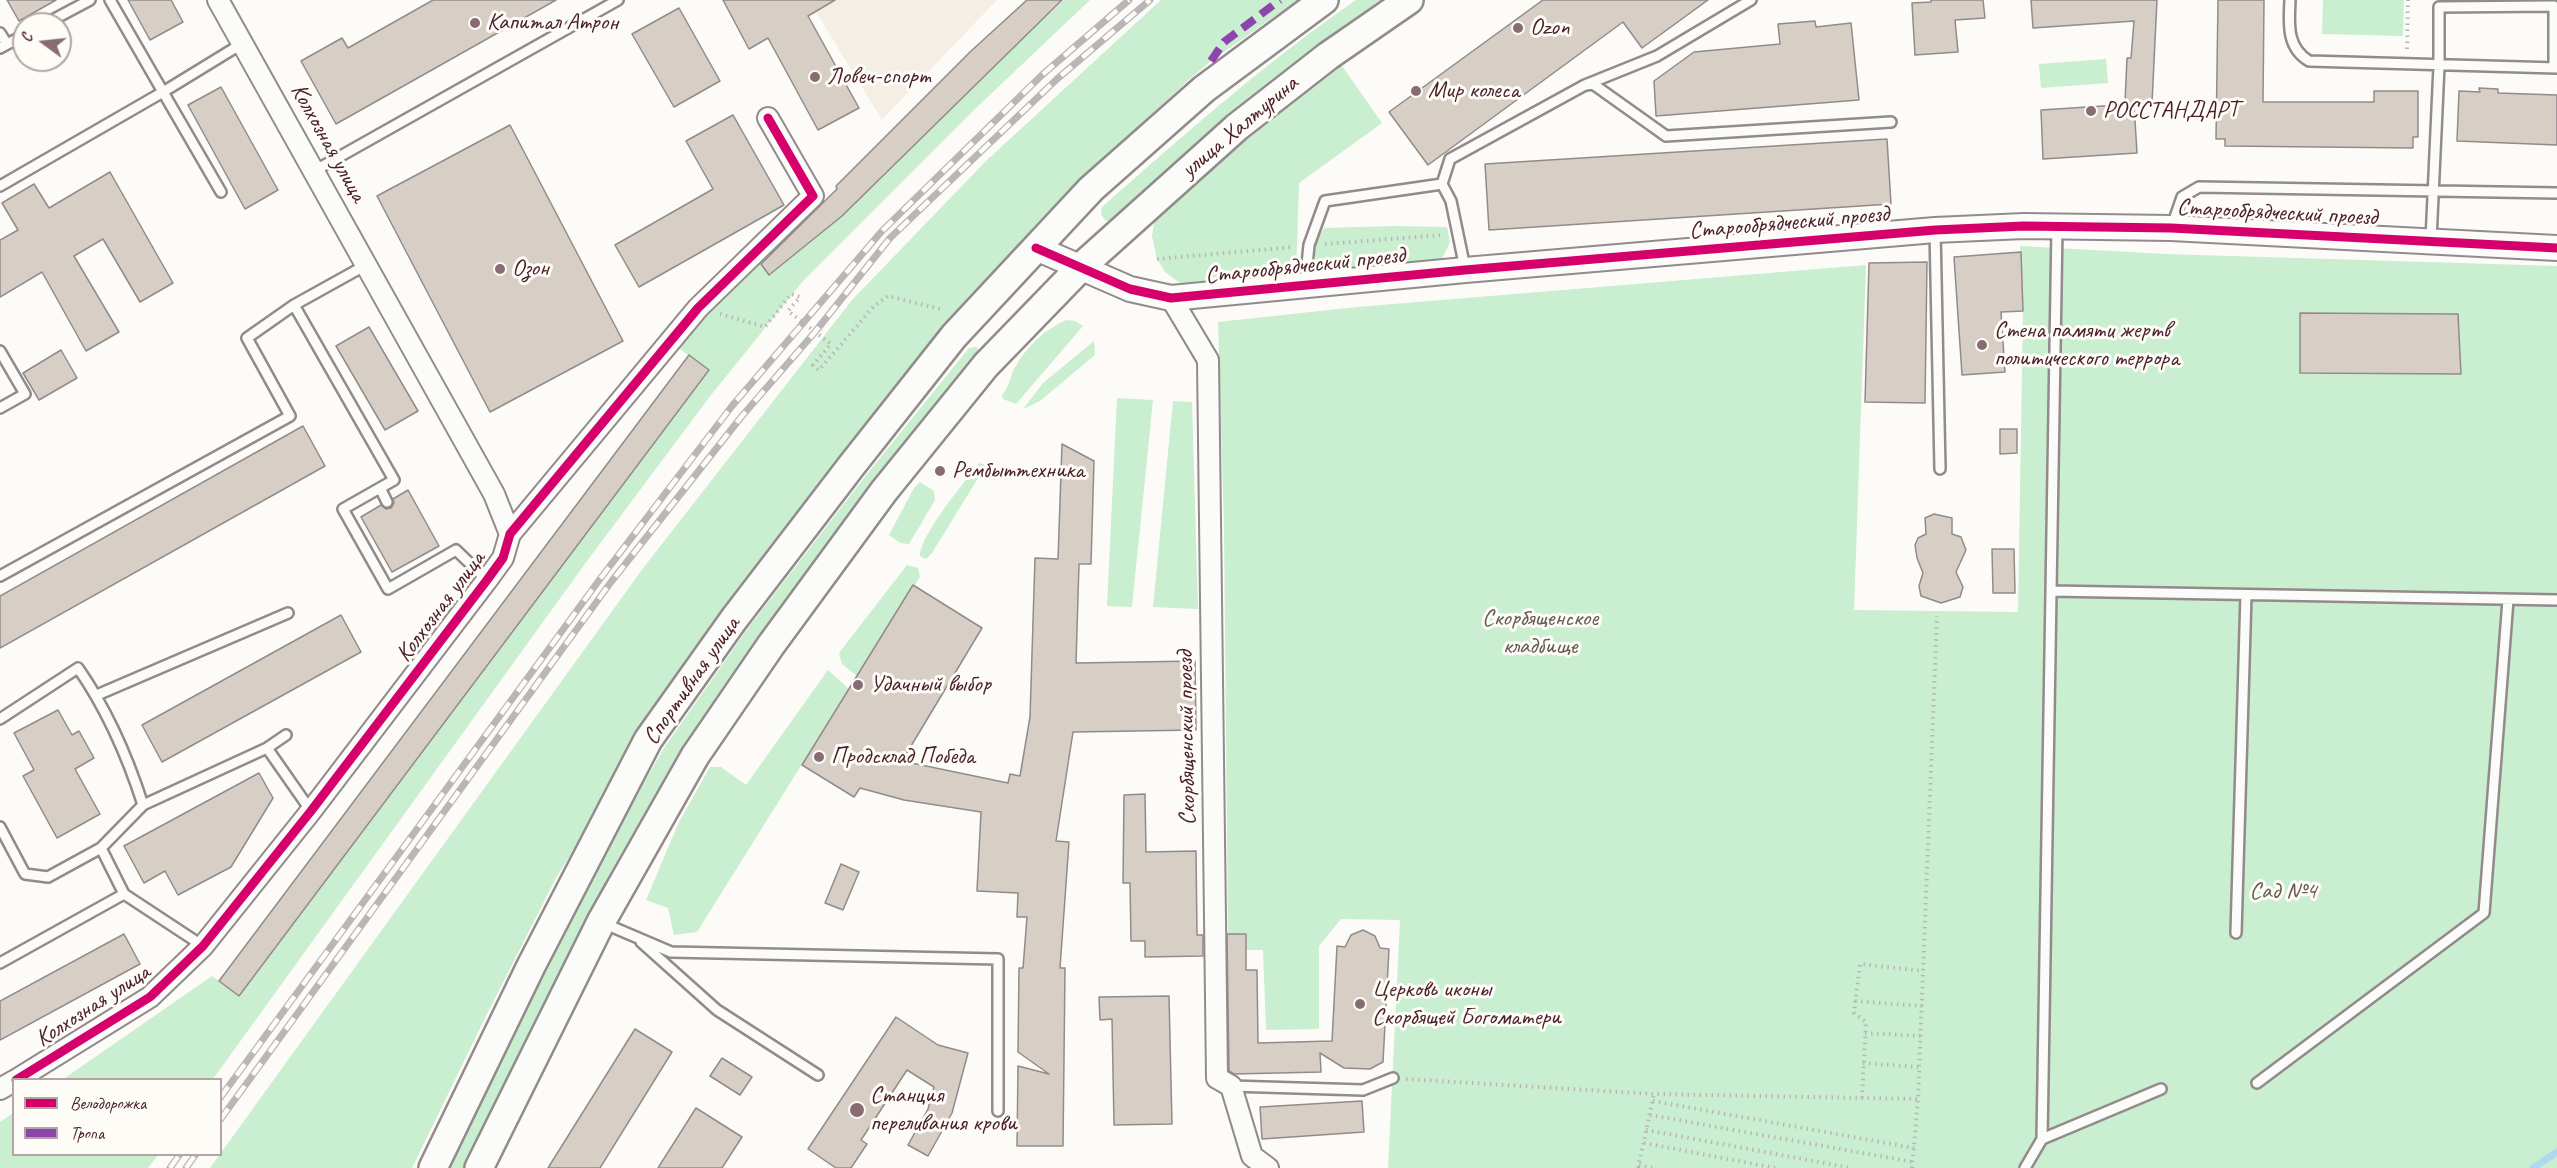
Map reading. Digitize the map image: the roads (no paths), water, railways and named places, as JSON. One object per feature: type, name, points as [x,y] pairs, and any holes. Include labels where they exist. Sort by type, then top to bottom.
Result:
[{"type":"main road","name":"улица Халтурина","points":[[1036,248],[1091,189],[1204,89],[1324,0]]},
{"type":"main road","name":"улица Халтурина","points":[[1081,267],[1237,127],[1328,56],[1409,0]]},
{"type":"main road","name":"Спортивная улица","points":[[433,1168],[536,956],[648,740],[734,619],[852,465],[954,336],[1036,248]]},
{"type":"main road","name":"Спортивная улица","points":[[479,1168],[601,922],[694,756],[771,645],[884,491],[986,365],[1081,267]]},
{"type":"street","name":"Колхозная улица","points":[[218,0],[494,494],[510,534]]},
{"type":"street","name":"Колхозная улица","points":[[18,1078],[150,997],[203,946],[311,811],[487,580],[502,558],[510,534],[698,308],[813,196],[768,118]]},
{"type":"street","name":"Старообрядческий проезд","points":[[1036,248],[1130,289],[1171,298],[1465,270],[1935,231],[2057,227],[2171,228],[2557,248]]},
{"type":"street","name":"Скорбященский проезд","points":[[1171,298],[1208,360],[1217,1078],[1231,1086],[1252,1156],[1268,1168]]},
{"type":"lane","points":[[68,12],[90,0]]},
{"type":"lane","points":[[110,0],[221,192]]},
{"type":"lane","points":[[314,171],[618,0]]},
{"type":"lane","points":[[1465,270],[1451,201],[1442,184],[1450,159],[1585,85],[1656,56],[1750,0]]},
{"type":"lane","points":[[2290,0],[2289,33],[2298,52],[2309,61],[2439,66],[2555,68],[2554,6],[2439,7],[2439,66],[2431,240]]},
{"type":"lane","points":[[0,33],[3,46]]},
{"type":"lane","points":[[0,186],[243,43]]},
{"type":"lane","points":[[1585,85],[1593,84],[1666,136],[1891,122]]},
{"type":"lane","points":[[1305,287],[1309,245],[1325,201],[1442,184]]},
{"type":"lane","points":[[2171,228],[2182,197],[2199,187],[2557,193]]},
{"type":"lane","points":[[2025,1168],[2042,1138],[2057,227]]},
{"type":"lane","points":[[1935,231],[1940,470]]},
{"type":"lane","points":[[0,576],[290,416],[247,338],[294,306],[366,265]]},
{"type":"lane","points":[[294,306],[394,480],[343,509],[388,589],[456,550],[487,580]]},
{"type":"lane","points":[[0,351],[25,394],[0,408]]},
{"type":"lane","points":[[380,489],[387,502]]},
{"type":"lane","points":[[2051,591],[2557,600]]},
{"type":"lane","points":[[2236,933],[2246,595]]},
{"type":"lane","points":[[2258,1083],[2484,913],[2508,600]]},
{"type":"lane","points":[[97,695],[288,613]]},
{"type":"lane","points":[[0,719],[78,668],[97,695],[125,754],[143,805]]},
{"type":"lane","points":[[0,827],[25,874],[48,877],[101,848],[143,805],[267,748],[286,735]]},
{"type":"lane","points":[[267,748],[311,811]]},
{"type":"lane","points":[[101,848],[124,894],[203,946]]},
{"type":"lane","points":[[0,963],[124,894]]},
{"type":"lane","points":[[601,922],[670,952],[998,959],[998,1111]]},
{"type":"lane","points":[[635,937],[717,1010],[818,1075]]},
{"type":"lane","points":[[1231,1086],[1363,1090],[1392,1078]]},
{"type":"lane","points":[[2042,1138],[2161,1089]]},
{"type":"waterway","points":[[2533,1168],[2557,1152]]},
{"type":"railway","points":[[222,1095],[600,579],[732,406],[882,231],[1042,75],[1129,0]]},
{"type":"railway","points":[[222,1117],[611,582],[742,416],[815,332],[890,238],[1057,79],[1150,0]]},
{"type":"railway","points":[[170,1168],[179,1156]]},
{"type":"railway","points":[[186,1168],[195,1156]]},
{"type":"place","name":"Капитал Атрон","points":[[475,23]]},
{"type":"place","name":"Ozon","points":[[1518,28]]},
{"type":"place","name":"Ловеч-спорт","points":[[815,77]]},
{"type":"place","name":"Мир колеса","points":[[1416,91]]},
{"type":"place","name":"РОССТАНДАРТ","points":[[2091,111]]},
{"type":"place","name":"Озон","points":[[500,269]]},
{"type":"place","name":"Стена памяти жертв политического террора","points":[[1982,345]]},
{"type":"place","name":"Рембыттехника","points":[[940,471]]},
{"type":"place","name":"Удачный выбор","points":[[858,685]]},
{"type":"place","name":"Продсклад Победа","points":[[819,757]]},
{"type":"place","name":"Церковь иконы Скорбящей Богоматери","points":[[1360,1004]]},
{"type":"place","name":"Станция переливания крови","points":[[857,1110]]},
{"type":"park label","name":"Скорбященское кладбище","points":[[1540,633]]},
{"type":"park label","name":"Сад №4","points":[[2283,892]]}]
